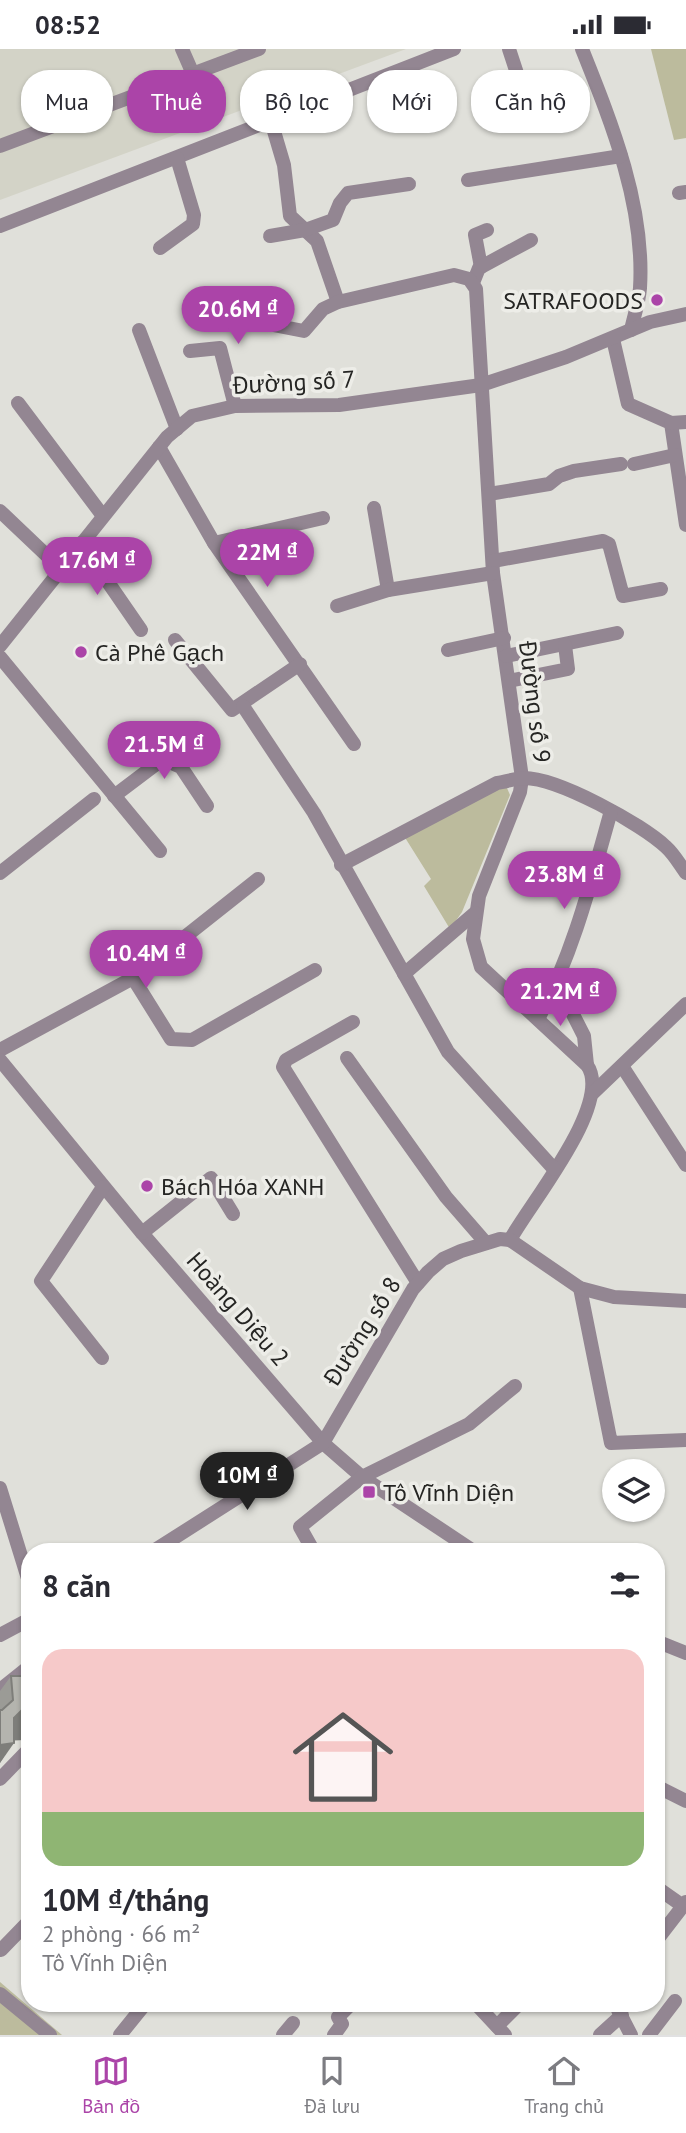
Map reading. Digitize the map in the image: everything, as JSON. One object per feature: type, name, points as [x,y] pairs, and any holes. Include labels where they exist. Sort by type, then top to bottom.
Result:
[{"type":"street","points":[[182,49],[191,70]]},
{"type":"street","points":[[206,70],[259,49]]},
{"type":"street","points":[[353,89],[454,49]]},
{"type":"street","points":[[509,49],[516,70]]},
{"type":"street","points":[[582,49],[621,156],[634,212],[640,290],[631,330]]},
{"type":"street","points":[[0,146],[127,99]]},
{"type":"street","points":[[0,226],[241,133]]},
{"type":"street","points":[[275,133],[284,165],[290,216],[320,247],[338,302]]},
{"type":"street","points":[[468,180],[621,156]]},
{"type":"street","points":[[160,248],[193,224],[194,215],[177,158]]},
{"type":"street","points":[[335,218],[340,203],[348,193],[409,184]]},
{"type":"street","points":[[270,236],[305,230],[335,218],[353,217]]},
{"type":"street","points":[[481,267],[474,241],[475,235],[487,230]]},
{"type":"street","points":[[268,324],[304,331],[323,309],[338,302],[454,275],[471,281],[481,267],[531,240]]},
{"type":"street","name":"Đường số 9","points":[[471,281],[493,567],[522,778],[520,792],[475,913],[472,939],[481,967],[587,1065]]},
{"type":"street","name":"Đường số 7","points":[[0,646],[159,447],[192,416],[235,406],[339,405],[481,385],[613,339],[650,322],[686,314]]},
{"type":"street","points":[[139,330],[177,429]]},
{"type":"street","points":[[613,339],[628,404],[671,423],[686,422]]},
{"type":"street","points":[[190,351],[220,348],[235,406]]},
{"type":"street","points":[[18,403],[103,516]]},
{"type":"street","points":[[671,423],[686,525]]},
{"type":"street","points":[[159,447],[214,543],[354,744]]},
{"type":"street","points":[[489,493],[549,484],[559,476],[574,471],[676,455]]},
{"type":"street","points":[[374,508],[388,590]]},
{"type":"street","points":[[0,511],[61,569]]},
{"type":"street","points":[[214,543],[323,518]]},
{"type":"street","points":[[81,543],[141,630]]},
{"type":"street","points":[[337,606],[388,590],[606,543],[609,544],[623,596],[661,589]]},
{"type":"street","points":[[506,656],[617,633]]},
{"type":"street","points":[[448,650],[504,638]]},
{"type":"street","points":[[175,640],[232,710],[243,706],[300,664]]},
{"type":"street","points":[[509,681],[568,669],[565,645]]},
{"type":"street","points":[[0,657],[160,851]]},
{"type":"street","points":[[243,706],[314,813],[448,1052],[554,1169]]},
{"type":"street","points":[[114,796],[163,759],[181,767],[207,806]]},
{"type":"street","points":[[341,865],[497,783],[522,778],[538,780],[611,811],[667,848],[686,873]]},
{"type":"street","points":[[0,873],[94,799]]},
{"type":"street","points":[[538,1019],[557,983],[579,921],[611,811]]},
{"type":"street","points":[[0,1050],[133,978],[258,879]]},
{"type":"street","points":[[404,974],[475,913]]},
{"type":"street","points":[[133,978],[171,1039],[192,1040],[315,969]]},
{"type":"street","points":[[557,983],[584,1036],[587,1065],[593,1073],[591,1104],[576,1136],[510,1240],[580,1288],[614,1297],[686,1301]]},
{"type":"street","points":[[593,1093],[686,1004]]},
{"type":"street","points":[[353,1022],[286,1060],[283,1067],[418,1283]]},
{"type":"street","points":[[347,1058],[446,1197],[486,1243]]},
{"type":"street","name":"Hoàng Diệu 2","points":[[0,1060],[103,1187],[323,1443],[362,1477],[461,1543]]},
{"type":"street","points":[[622,1066],[686,1165]]},
{"type":"street","points":[[142,1233],[211,1178],[233,1215]]},
{"type":"street","points":[[102,1358],[41,1281],[103,1187]]},
{"type":"street","name":"Đường số 8","points":[[323,1443],[357,1381],[418,1283],[443,1259],[486,1243],[510,1240]]},
{"type":"street","points":[[580,1288],[611,1443],[686,1440]]},
{"type":"street","points":[[309,1543],[300,1527],[362,1477],[469,1425],[514,1386]]},
{"type":"street","points":[[166,1543],[323,1443]]},
{"type":"street","points":[[0,1488],[21,1556]]},
{"type":"street","points":[[0,1635],[21,1624]]},
{"type":"street","points":[[665,1645],[686,1653]]},
{"type":"street","points":[[0,1691],[21,1674]]},
{"type":"street","points":[[0,1779],[21,1757]]},
{"type":"street","points":[[665,1790],[686,1801]]},
{"type":"street","points":[[665,1892],[684,1904],[665,1929]]},
{"type":"street","points":[[1,1950],[21,1929]]},
{"type":"street","points":[[0,1994],[21,2011]]},
{"type":"street","points":[[649,2035],[675,2001]]},
{"type":"street","points":[[22,2012],[50,2035]]},
{"type":"street","points":[[120,2035],[139,2012]]},
{"type":"street","points":[[334,2035],[342,2024],[338,2017],[343,2012]]},
{"type":"street","points":[[483,2012],[501,2031],[514,2012]]},
{"type":"street","points":[[600,2035],[617,2012]]},
{"type":"street","points":[[619,2012],[631,2035]]},
{"type":"street","points":[[283,2035],[293,2023]]},
{"type":"shaded area","points":[[0,49],[406,49],[350,70],[240,70],[240,111],[226,116],[226,70],[127,70],[127,133],[180,133],[0,200]]},
{"type":"green space","points":[[651,49],[686,49],[686,138],[674,140]]},
{"type":"green space","points":[[498,786],[507,788],[510,795],[462,912],[450,929],[424,886],[431,879],[404,836]]},
{"type":"green space","points":[[0,1982],[21,2000],[21,2012],[35,2012],[62,2035],[0,2035]]},
{"type":"building","points":[[11,1676],[21,1676],[21,1711],[14,1718],[14,1743],[0,1745],[0,1710],[13,1700]]},
{"type":"place","name":"SATRAFOODS","points":[[657,300]]},
{"type":"place","name":"Cà Phê Gạch","points":[[81,652]]},
{"type":"place","name":"Bách Hóa XANH","points":[[147,1186]]},
{"type":"place","name":"Tô Vĩnh Diện","points":[[369,1492]]}]
